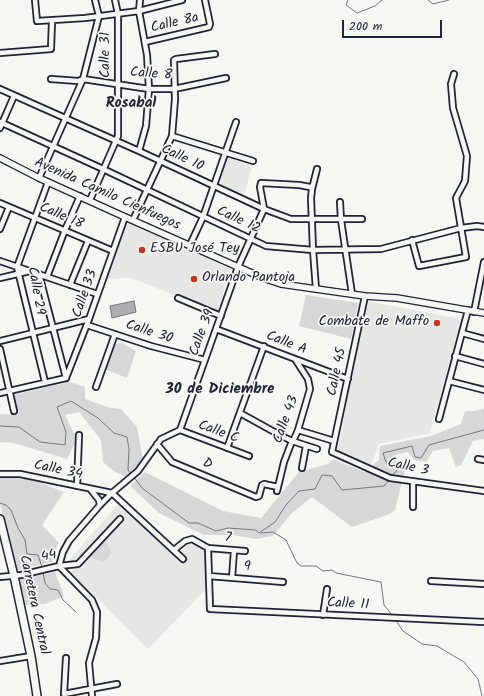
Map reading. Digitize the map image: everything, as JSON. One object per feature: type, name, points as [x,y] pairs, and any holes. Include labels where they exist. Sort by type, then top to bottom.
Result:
[{"type":"highway","name":"Carretera Central","points":[[0,520],[14,576],[31,656],[37,696]]},
{"type":"main road","name":"Avenida Camilo Cienfuegos","points":[[0,158],[39,178],[125,217],[238,267],[281,284],[365,296],[397,298],[484,313]]},
{"type":"street","points":[[35,0],[37,21],[52,21],[139,11],[182,0]]},
{"type":"street","points":[[39,178],[83,79],[99,16],[95,0]]},
{"type":"street","name":"Calle 31","points":[[90,200],[118,136],[118,14],[115,0]]},
{"type":"street","points":[[139,151],[146,126],[149,88],[147,55],[139,11],[140,0]]},
{"type":"street","name":"Calle 8a","points":[[145,42],[209,27],[210,24],[205,0]]},
{"type":"street","points":[[0,53],[50,49],[52,21]]},
{"type":"street","points":[[133,220],[172,136],[175,99],[174,60],[215,54]]},
{"type":"street","points":[[412,240],[419,266],[466,257],[456,198],[465,181],[467,156],[453,108],[451,84],[454,74]]},
{"type":"street","name":"Calle 8","points":[[51,78],[78,81],[83,79],[149,88],[174,89],[226,78]]},
{"type":"street","name":"Calle 10","points":[[0,89],[65,117],[264,209],[291,219],[362,219]]},
{"type":"street","points":[[1,124],[14,96]]},
{"type":"street","points":[[190,245],[203,217],[236,122]]},
{"type":"street","name":"Calle 12","points":[[1,124],[103,169],[266,246],[313,250],[381,249],[461,228],[477,226],[484,227]]},
{"type":"street","points":[[172,136],[253,161]]},
{"type":"street","points":[[316,289],[313,250],[312,189],[317,168]]},
{"type":"street","name":"Calle 29","points":[[44,382],[17,267],[48,182]]},
{"type":"street","points":[[264,209],[260,187],[261,183],[299,185],[310,187],[312,189]]},
{"type":"street","points":[[47,277],[80,196]]},
{"type":"street","points":[[340,202],[341,220],[352,294]]},
{"type":"street","name":"Calle 18","points":[[0,203],[113,251]]},
{"type":"street","points":[[0,229],[9,207]]},
{"type":"street","name":"Calle 39","points":[[180,430],[238,267],[252,239],[264,209]]},
{"type":"street","name":"Calle 33","points":[[66,378],[89,319],[125,217]]},
{"type":"street","points":[[70,285],[88,240]]},
{"type":"street","points":[[0,261],[97,294]]},
{"type":"street","points":[[439,419],[462,333],[479,292],[484,262]]},
{"type":"street","points":[[0,278],[30,271]]},
{"type":"street","points":[[0,393],[66,378],[39,274]]},
{"type":"street","points":[[479,292],[484,288]]},
{"type":"street","name":"Calle 45","points":[[332,452],[365,296]]},
{"type":"street","points":[[178,298],[221,316]]},
{"type":"street","points":[[0,341],[89,319]]},
{"type":"street","name":"Calle 30","points":[[87,324],[151,346],[205,360]]},
{"type":"street","name":"Calle A","points":[[216,330],[264,346],[348,379]]},
{"type":"street","points":[[462,333],[484,339]]},
{"type":"street","points":[[96,387],[115,334]]},
{"type":"street","points":[[227,448],[264,346]]},
{"type":"street","points":[[0,349],[14,410]]},
{"type":"street","points":[[455,356],[484,364]]},
{"type":"street","name":"Calle 43","points":[[256,497],[264,484],[277,489],[284,462],[298,430],[310,389],[308,379],[295,359]]},
{"type":"street","points":[[449,381],[484,390]]},
{"type":"street","points":[[240,413],[292,441],[317,449]]},
{"type":"street","points":[[92,696],[89,663],[96,638],[97,612],[92,600],[59,566],[63,552],[69,541],[100,505],[138,471],[161,439],[180,430]]},
{"type":"street","name":"Calle C","points":[[180,430],[249,456]]},
{"type":"street","points":[[298,430],[334,441]]},
{"type":"street","points":[[77,486],[79,435]]},
{"type":"street","name":"D","points":[[158,444],[172,462],[256,497]]},
{"type":"street","points":[[302,468],[306,446]]},
{"type":"street","name":"Calle 3","points":[[332,452],[390,478],[484,491]]},
{"type":"street","points":[[478,459],[484,460]]},
{"type":"street","name":"Calle 34","points":[[0,474],[20,474],[91,490],[112,493]]},
{"type":"street","points":[[413,482],[413,507]]},
{"type":"street","points":[[91,490],[99,500],[100,505]]},
{"type":"street","points":[[112,493],[183,558]]},
{"type":"street","name":"44","points":[[0,578],[59,566],[78,564],[120,519]]},
{"type":"street","points":[[174,550],[185,541],[192,539],[208,548],[209,576]]},
{"type":"street","name":"7","points":[[208,548],[245,551]]},
{"type":"street","points":[[232,578],[234,550]]},
{"type":"street","name":"9","points":[[209,576],[283,582]]},
{"type":"street","name":"Calle 11","points":[[209,576],[210,609],[484,622]]},
{"type":"street","points":[[431,581],[484,584]]},
{"type":"street","points":[[323,615],[327,589]]},
{"type":"street","points":[[0,661],[31,656]]},
{"type":"street","points":[[66,658],[64,694],[118,684]]},
{"type":"shaded area","points":[[227,157],[252,166],[244,195],[219,184]]},
{"type":"shaded area","points":[[126,220],[231,269],[217,312],[131,278],[106,279]]},
{"type":"shaded area","points":[[306,295],[358,303],[351,339],[299,326]]},
{"type":"shaded area","points":[[134,301],[136,312],[112,318],[110,306]]},
{"type":"shaded area","points":[[366,301],[461,319],[430,433],[379,444],[371,465],[337,455]]},
{"type":"shaded area","points":[[118,343],[122,343],[136,351],[127,378],[105,369],[114,346]]},
{"type":"shaded area","points":[[70,382],[85,387],[85,399],[111,408],[121,409],[137,427],[143,460],[127,477],[115,472],[103,462],[101,440],[79,412],[65,415],[77,439],[67,459],[14,443],[0,442],[0,414],[18,415],[13,395]]},
{"type":"shaded area","points":[[484,408],[484,439],[473,441],[461,465],[456,467],[449,448],[433,451],[426,462],[414,460],[408,452],[396,455],[405,470],[395,510],[390,514],[352,527],[312,497],[292,513],[273,536],[256,539],[233,535],[204,535],[159,513],[130,486],[145,472],[223,511],[261,518],[299,472],[328,464],[333,459],[364,472],[379,460],[380,446],[431,436],[461,424],[465,411],[476,411]]},
{"type":"shaded area","points":[[0,477],[30,479],[64,492],[42,525],[59,543],[55,549],[52,562],[16,570],[0,504]]},
{"type":"shaded area","points":[[119,503],[145,526],[174,556],[191,542],[206,552],[209,586],[148,649],[72,573],[69,560]]},
{"type":"shaded area","points":[[103,541],[106,543],[111,554],[102,562],[89,557]]},
{"type":"shaded area","points":[[55,572],[64,596],[45,604],[24,605],[18,580]]},
{"type":"waterway","points":[[348,0],[346,5],[357,13],[375,6],[382,0]]},
{"type":"waterway","points":[[428,0],[433,4],[449,0]]},
{"type":"waterway","points":[[0,426],[19,427],[40,442],[65,445],[66,432],[57,407],[71,401],[98,418],[114,433],[127,437],[129,449],[128,470],[132,475]]},
{"type":"waterway","points":[[392,476],[398,469],[386,462],[383,453],[412,446],[415,457],[421,458],[429,445],[484,430]]},
{"type":"waterway","points":[[134,477],[142,488],[189,523],[198,523],[216,531],[228,528],[256,530],[259,533],[275,522],[286,505],[299,491],[315,489],[322,475],[332,476],[342,490],[384,486],[388,481]]},
{"type":"waterway","points":[[0,503],[6,505],[11,510],[18,528],[25,540],[27,554],[38,555],[42,567]]},
{"type":"waterway","points":[[261,533],[273,532],[286,540],[297,563],[301,566],[316,566],[323,571],[332,570],[336,573],[381,582],[384,605],[392,615]]},
{"type":"waterway","points":[[43,573],[45,583],[50,589],[58,590],[63,600],[76,612]]},
{"type":"waterway","points":[[395,619],[403,631],[422,644],[437,646],[464,662],[478,679],[482,696]]},
{"type":"place","name":"ESBU José Tey","points":[[142,250]]},
{"type":"place","name":"Orlando Pantoja","points":[[194,279]]},
{"type":"place","name":"Combate de Maffo","points":[[437,323]]},
{"type":"district","name":"Rosabal","points":[[131,104]]},
{"type":"district","name":"30 de Diciembre","points":[[220,390]]}]
